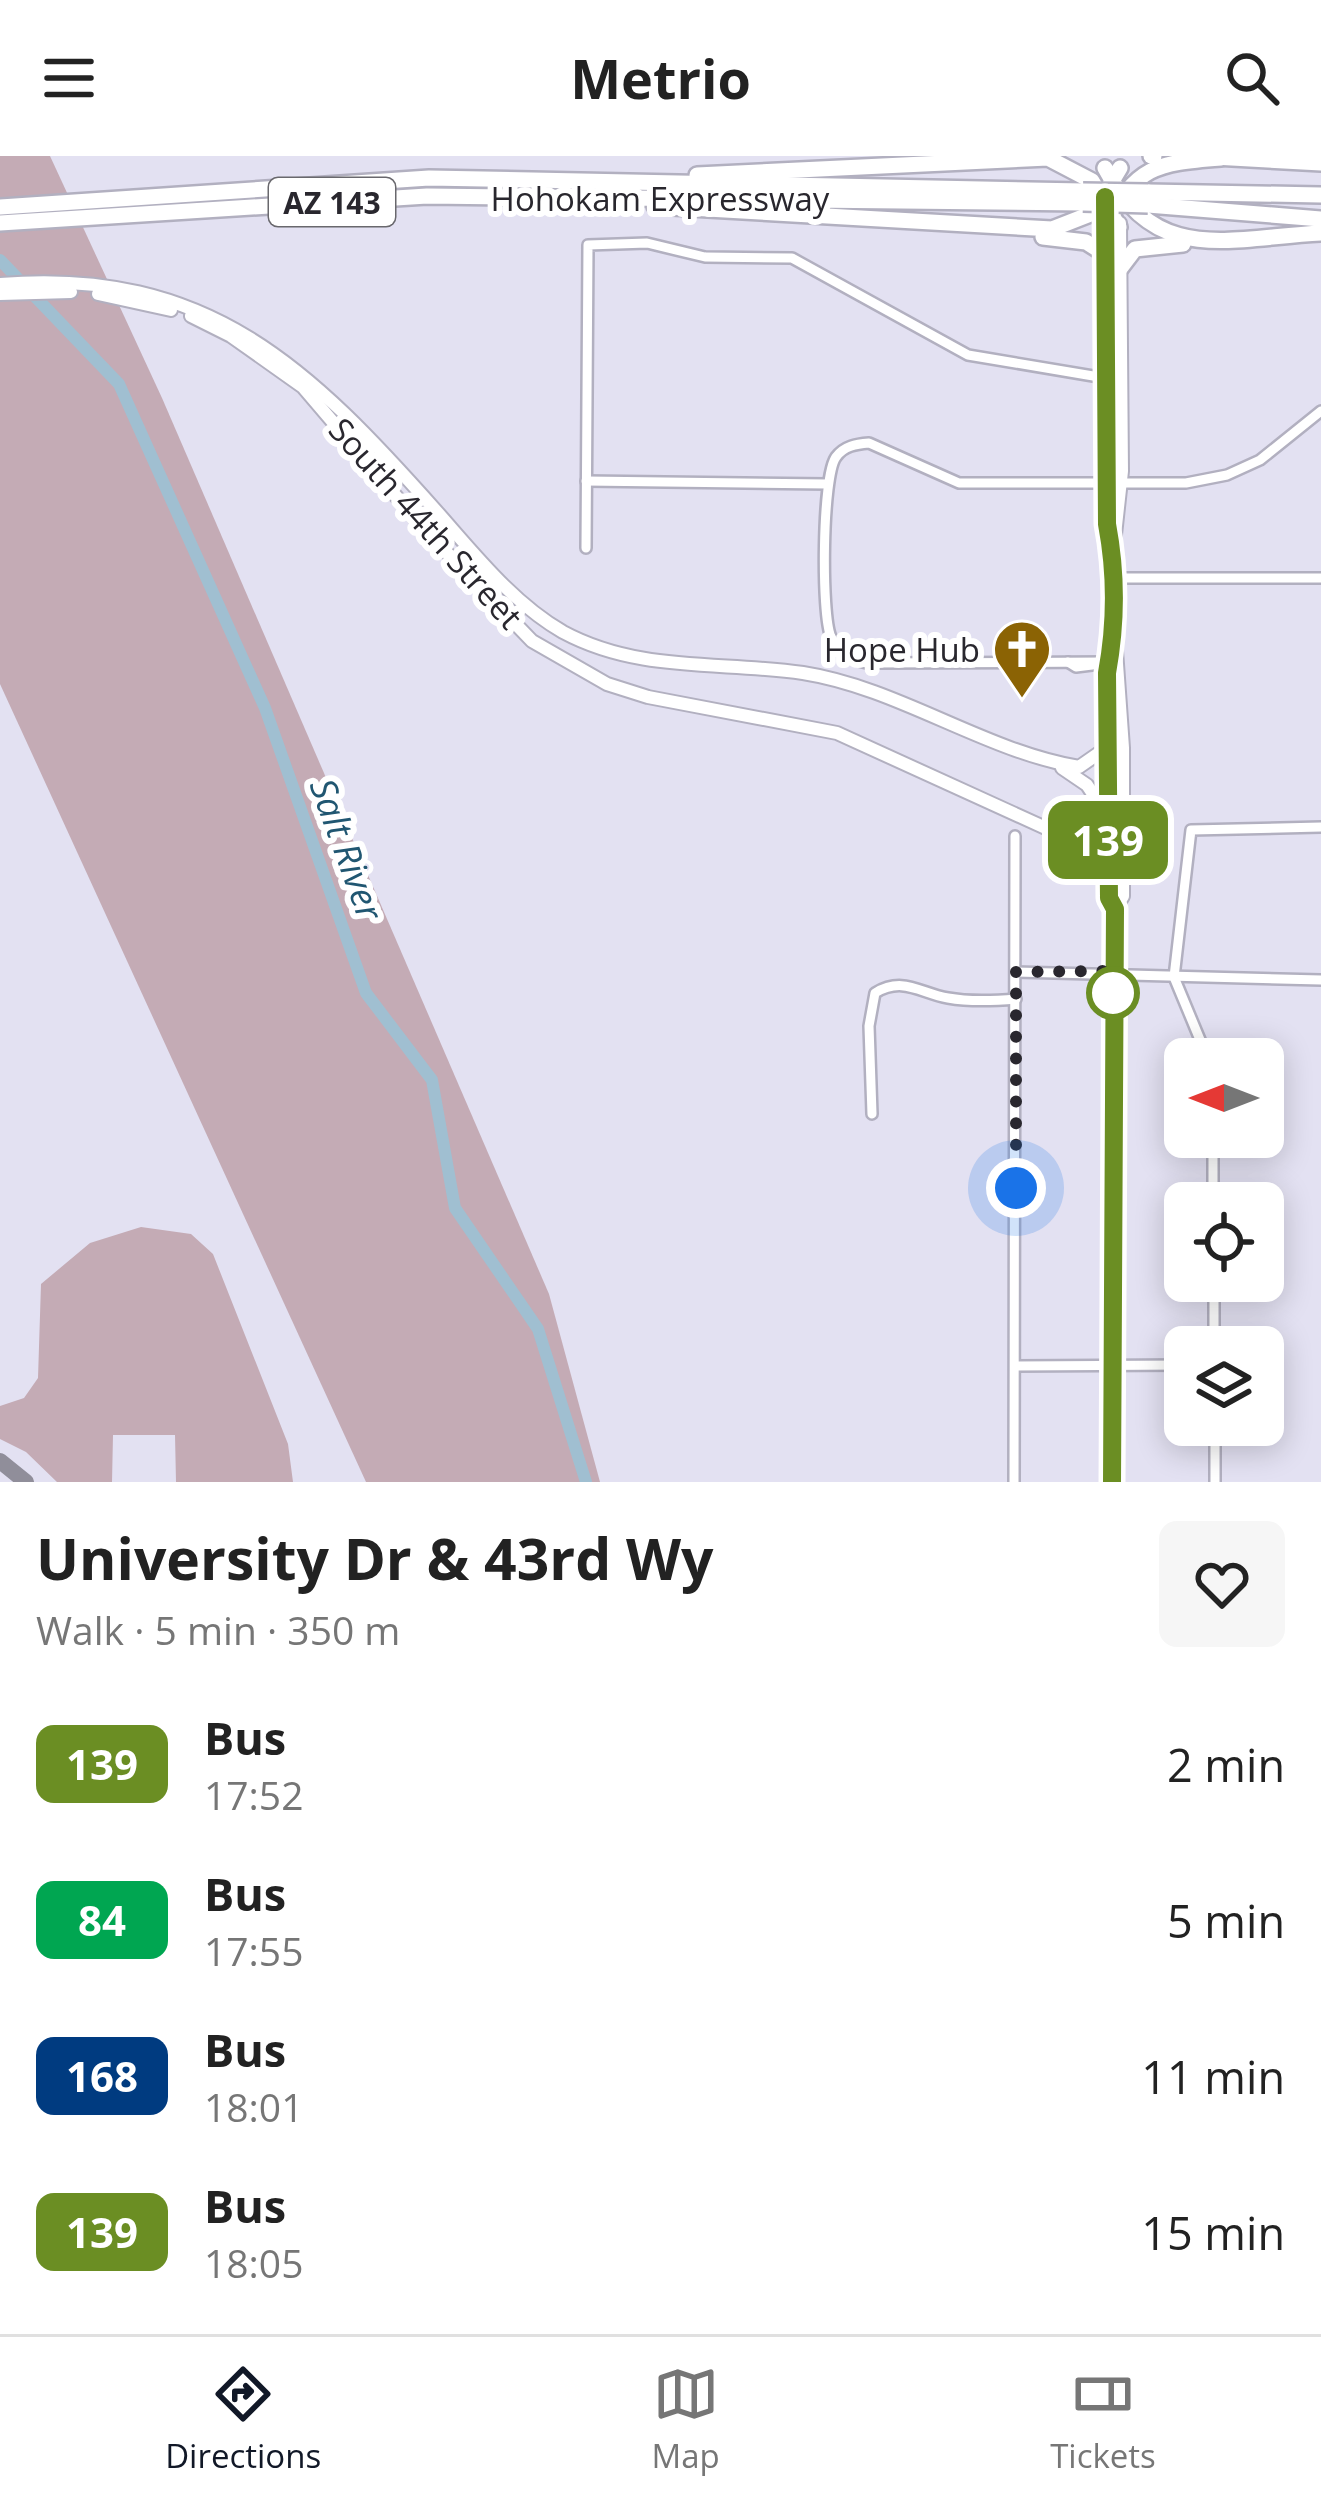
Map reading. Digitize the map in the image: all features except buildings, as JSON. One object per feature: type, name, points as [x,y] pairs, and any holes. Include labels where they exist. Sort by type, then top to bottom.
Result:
[{"type":"highway","points":[[1193,156],[1321,163]]},
{"type":"highway","points":[[550,180],[1002,157],[1061,161],[1112,189],[1142,222],[1166,234],[1222,238]]},
{"type":"highway","points":[[1004,230],[1072,225],[1093,212],[1112,189],[1148,170],[1221,158]]},
{"type":"highway","name":"Hohokam Expressway","points":[[0,208],[407,179],[1148,198],[1321,191]]},
{"type":"highway","name":"Hohokam Expressway","points":[[0,226],[405,197],[1083,197]]},
{"type":"highway","points":[[563,198],[1004,230],[1081,240],[1105,254]]},
{"type":"highway","name":"Hohokam Expressway","points":[[1148,198],[1321,216]]},
{"type":"highway","points":[[1119,270],[1138,248],[1321,233]]},
{"type":"main road","points":[[1028,752],[1079,766],[1099,756],[1113,642],[1114,483],[1105,378],[1105,254],[1112,189]]},
{"type":"main road","points":[[1112,189],[1119,270],[1122,436],[1114,483]]},
{"type":"main road","name":"South 44th Street","points":[[0,284],[88,285],[161,303],[252,338],[327,393],[480,560],[537,615],[571,635],[623,656],[659,663],[819,676],[1028,752]]},
{"type":"main road","name":"South 44th Street","points":[[0,293],[96,293],[161,303],[231,336],[303,387],[485,596],[532,641],[580,670],[648,697],[837,733],[1060,835],[1100,859],[1109,882]]},
{"type":"main road","points":[[1105,378],[1112,382],[1122,436]]},
{"type":"main road","points":[[1111,666],[1123,896],[1115,909]]},
{"type":"main road","points":[[1028,752],[1087,784],[1116,819],[1109,882],[1115,909],[1112,1482]]},
{"type":"main road","points":[[1060,835],[1088,836],[1116,819]]},
{"type":"street","points":[[586,548],[588,245],[646,242],[704,257],[792,258],[968,355],[1105,378]]},
{"type":"street","points":[[1111,666],[867,663],[840,650],[827,627],[827,484],[836,457],[855,444],[869,442],[959,483],[1186,483],[1227,475],[1282,446],[1321,411]]},
{"type":"street","points":[[586,481],[827,484]]},
{"type":"street","points":[[1113,578],[1321,578]]},
{"type":"street","points":[[1199,1038],[1174,976],[1189,838],[1196,826],[1321,827]]},
{"type":"street","points":[[1015,836],[1015,1482]]},
{"type":"street","points":[[1016,972],[1321,980]]},
{"type":"street","points":[[872,1114],[868,1043],[875,993],[887,986],[911,984],[944,997],[1016,999]]},
{"type":"street","points":[[1015,1366],[1164,1365]]},
{"type":"street","points":[[1215,1446],[1215,1482]]},
{"type":"shaded area","points":[[0,156],[50,156],[162,398],[549,1294],[600,1482],[366,1482],[0,684]]},
{"type":"shaded area","points":[[141,1227],[191,1234],[213,1254],[288,1444],[293,1482],[176,1482],[175,1435],[113,1435],[112,1482],[57,1482],[26,1452],[0,1439],[0,1406],[24,1398],[38,1378],[41,1284],[90,1243]]},
{"type":"waterway","name":"Salt River","points":[[0,260],[119,384],[265,708],[366,993],[432,1080],[455,1208],[538,1329],[586,1482]]},
{"type":"taxiway","points":[[0,1461],[26,1482]]},
{"type":"bus line","name":"139","points":[[1105,197],[1107,524],[1113,554],[1113,642],[1107,673],[1109,898],[1115,909],[1112,1482]]},
{"type":"place","name":"Hope Hub","points":[[1022,700]]},
{"type":"route","points":[[1016,1188],[1016,972],[1112,971],[1113,993]]}]
